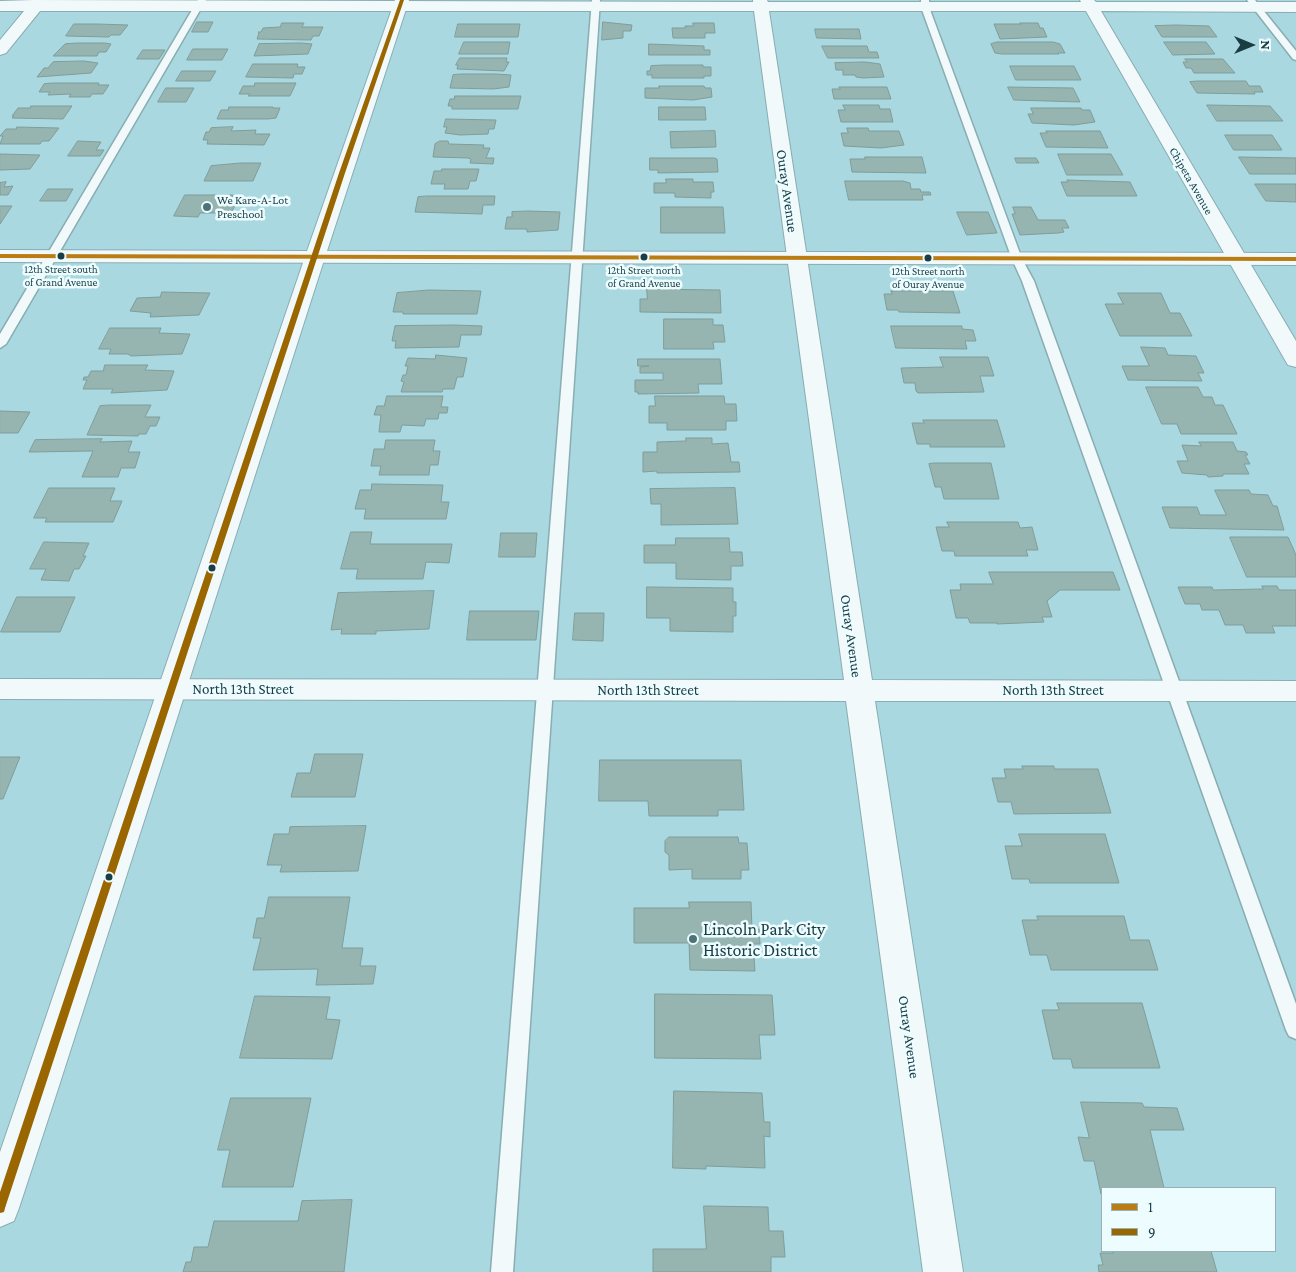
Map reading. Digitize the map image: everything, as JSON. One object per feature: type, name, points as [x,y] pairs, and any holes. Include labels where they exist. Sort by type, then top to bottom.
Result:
[{"type":"street","points":[[0,50],[38,3]]},
{"type":"street","points":[[0,6],[38,3],[1089,3],[1254,4],[1296,7]]},
{"type":"street","points":[[0,1208],[401,3]]},
{"type":"street","name":"Ouray Avenue","points":[[760,3],[943,1272]]},
{"type":"street","name":"Chipeta Avenue","points":[[1089,3],[1296,360]]},
{"type":"street","points":[[0,256],[1296,259]]},
{"type":"street","name":"North 13th Street","points":[[0,689],[1296,691]]},
{"type":"lane","points":[[0,344],[200,3]]},
{"type":"lane","points":[[502,1272],[596,3]]},
{"type":"lane","points":[[925,3],[1016,259],[1028,281],[1296,1030]]},
{"type":"lane","points":[[1254,4],[1296,57]]},
{"type":"building","points":[[197,22],[213,22],[208,32],[192,32]]},
{"type":"building","points":[[603,22],[632,25],[631,31],[623,31],[623,38],[602,40]]},
{"type":"building","points":[[282,23],[304,23],[302,27],[323,27],[319,36],[313,36],[311,40],[257,39],[258,32],[261,32],[263,28],[280,27]]},
{"type":"building","points":[[693,23],[714,23],[715,33],[705,33],[705,38],[673,38],[672,28],[685,28],[685,26],[693,26]]},
{"type":"building","points":[[1038,23],[1040,28],[1043,28],[1047,37],[1000,39],[994,24]]},
{"type":"building","points":[[74,24],[128,25],[120,35],[111,35],[109,37],[66,36]]},
{"type":"building","points":[[458,24],[520,24],[518,37],[455,37]]},
{"type":"building","points":[[1155,26],[1209,26],[1217,37],[1162,37]]},
{"type":"building","points":[[815,29],[859,29],[861,39],[817,38]]},
{"type":"building","points":[[464,42],[510,42],[508,54],[459,54]]},
{"type":"building","points":[[997,42],[1053,42],[1060,44],[1065,53],[995,53],[991,44]]},
{"type":"building","points":[[1164,42],[1206,42],[1215,54],[1173,55]]},
{"type":"building","points":[[65,44],[111,44],[106,52],[99,52],[97,56],[53,56]]},
{"type":"building","points":[[259,44],[312,44],[308,54],[254,56]]},
{"type":"building","points":[[649,44],[704,46],[704,50],[710,50],[710,55],[649,55]]},
{"type":"building","points":[[822,46],[867,46],[869,52],[877,52],[879,58],[828,58]]},
{"type":"building","points":[[193,49],[228,49],[222,60],[187,60]]},
{"type":"building","points":[[143,50],[165,50],[159,59],[137,59]]},
{"type":"building","points":[[460,58],[507,58],[506,62],[509,62],[504,71],[457,69],[458,65],[456,65]]},
{"type":"building","points":[[1185,59],[1223,59],[1235,73],[1194,73],[1191,68],[1186,68],[1183,62],[1187,62]]},
{"type":"building","points":[[84,61],[98,63],[91,73],[37,77],[44,68],[48,68],[53,62]]},
{"type":"building","points":[[865,62],[880,64],[884,77],[856,77],[855,75],[843,75],[843,70],[836,70],[835,63]]},
{"type":"building","points":[[253,64],[298,64],[297,67],[305,67],[302,74],[294,74],[293,78],[246,77]]},
{"type":"building","points":[[703,65],[703,67],[711,67],[711,76],[704,76],[704,78],[652,78],[652,75],[647,75],[647,71],[650,71],[651,66]]},
{"type":"building","points":[[1010,66],[1074,66],[1081,80],[1016,80]]},
{"type":"building","points":[[182,71],[216,71],[210,81],[176,81]]},
{"type":"building","points":[[453,75],[511,75],[509,87],[493,89],[450,88]]},
{"type":"building","points":[[1246,81],[1249,86],[1260,86],[1263,92],[1254,92],[1255,94],[1197,93],[1190,82]]},
{"type":"building","points":[[99,83],[98,85],[109,85],[103,94],[92,94],[90,97],[69,97],[71,94],[48,95],[50,92],[39,92],[44,84]]},
{"type":"building","points":[[255,83],[296,83],[290,96],[248,96],[250,94],[239,94],[243,86],[254,86]]},
{"type":"building","points":[[659,86],[704,86],[705,88],[711,88],[712,97],[693,100],[645,98],[645,88],[659,88]]},
{"type":"building","points":[[839,87],[887,87],[891,99],[834,99],[832,89],[840,89]]},
{"type":"building","points":[[1008,87],[1073,88],[1080,102],[1014,100]]},
{"type":"building","points":[[166,88],[194,88],[186,102],[158,102]]},
{"type":"building","points":[[455,96],[521,96],[518,109],[452,109],[452,106],[448,106],[450,99],[454,99]]},
{"type":"building","points":[[843,105],[879,105],[880,109],[890,109],[893,122],[841,122],[838,110],[845,110]]},
{"type":"building","points":[[1207,105],[1270,106],[1283,121],[1217,121]]},
{"type":"building","points":[[31,106],[72,106],[63,119],[12,118],[18,108],[30,108]]},
{"type":"building","points":[[229,107],[280,108],[276,118],[217,119],[221,110],[228,110]]},
{"type":"building","points":[[659,107],[705,107],[706,120],[659,120]]},
{"type":"building","points":[[1031,108],[1081,108],[1082,110],[1090,110],[1095,122],[1074,125],[1032,123],[1028,114],[1033,114]]},
{"type":"building","points":[[446,119],[496,120],[494,129],[489,129],[488,134],[460,135],[445,133],[447,127],[444,127]]},
{"type":"building","points":[[17,127],[59,128],[49,141],[42,141],[40,144],[0,144],[3,136],[0,136],[6,129],[16,129]]},
{"type":"building","points":[[233,127],[231,131],[256,130],[255,134],[270,134],[264,145],[207,144],[208,140],[203,140],[206,132],[209,132],[211,128]]},
{"type":"building","points":[[847,128],[868,128],[869,131],[899,131],[904,145],[881,148],[844,146],[841,133],[848,133]]},
{"type":"building","points":[[715,131],[716,147],[671,148],[670,132]]},
{"type":"building","points":[[1046,131],[1100,131],[1108,148],[1046,147],[1040,133],[1047,133]]},
{"type":"building","points":[[1225,135],[1272,135],[1282,150],[1234,150]]},
{"type":"building","points":[[78,141],[101,142],[96,150],[104,150],[100,156],[68,156]]},
{"type":"building","points":[[440,141],[448,141],[449,144],[484,145],[483,148],[490,148],[486,158],[494,158],[493,164],[470,163],[471,159],[468,158],[433,157],[435,144]]},
{"type":"building","points":[[0,154],[40,155],[30,169],[0,170]]},
{"type":"building","points":[[1058,154],[1111,154],[1123,175],[1067,175]]},
{"type":"building","points":[[865,157],[922,157],[926,173],[852,172],[850,159],[865,159]]},
{"type":"building","points":[[1239,157],[1296,158],[1296,174],[1250,174]]},
{"type":"building","points":[[650,158],[714,158],[717,159],[718,172],[658,173],[658,170],[650,170]]},
{"type":"building","points":[[1015,158],[1036,158],[1039,163],[1017,163]]},
{"type":"building","points":[[261,163],[253,181],[204,181],[211,166]]},
{"type":"building","points":[[442,169],[479,169],[476,181],[470,181],[468,189],[444,189],[445,184],[431,184],[434,171],[441,171]]},
{"type":"building","points":[[666,179],[693,179],[693,182],[713,182],[714,192],[711,192],[711,198],[675,197],[675,193],[654,193],[654,183],[666,183]]},
{"type":"building","points":[[1067,180],[1130,182],[1137,196],[1067,196],[1061,182],[1068,182]]},
{"type":"building","points":[[845,181],[903,181],[910,183],[911,189],[930,192],[931,195],[922,195],[923,200],[849,200]]},
{"type":"building","points":[[6,182],[4,187],[13,186],[8,195],[0,195],[0,183]]},
{"type":"building","points":[[1255,184],[1296,184],[1296,202],[1266,201]]},
{"type":"building","points":[[48,189],[73,189],[66,201],[40,201]]},
{"type":"building","name":"We Kare-A-Lot Preschool","points":[[185,195],[233,195],[231,200],[238,200],[231,213],[200,213],[198,217],[174,216]]},
{"type":"building","points":[[495,196],[494,205],[483,205],[482,214],[415,212],[418,197]]},
{"type":"building","points":[[0,206],[12,206],[0,224]]},
{"type":"building","points":[[661,207],[723,207],[725,233],[661,233]]},
{"type":"building","points":[[1013,207],[1031,207],[1038,220],[1065,220],[1069,228],[1062,228],[1064,232],[1058,233],[1020,235],[1012,214],[1015,214]]},
{"type":"building","points":[[512,212],[560,212],[558,230],[527,232],[527,229],[505,229],[507,217],[512,217]]},
{"type":"building","points":[[957,212],[988,212],[997,233],[967,235]]},
{"type":"building","points":[[647,289],[720,290],[721,313],[640,312],[640,299],[647,299]]},
{"type":"building","points":[[429,290],[481,291],[477,314],[403,314],[403,312],[393,312],[397,293]]},
{"type":"building","points":[[891,291],[953,291],[960,313],[899,312],[898,310],[887,310],[884,294],[892,294]]},
{"type":"building","points":[[162,292],[210,293],[199,315],[150,317],[151,313],[130,311],[137,298],[160,297]]},
{"type":"building","points":[[1118,293],[1161,293],[1170,313],[1180,313],[1192,336],[1120,336],[1105,304],[1123,304]]},
{"type":"building","points":[[664,319],[713,319],[713,325],[723,325],[725,342],[713,342],[714,349],[664,349]]},
{"type":"building","points":[[395,326],[482,326],[481,335],[461,335],[459,347],[395,348],[396,341],[392,341]]},
{"type":"building","points":[[891,326],[962,326],[962,329],[973,330],[976,341],[965,341],[967,349],[896,348]]},
{"type":"building","points":[[110,328],[161,328],[159,333],[190,334],[182,354],[131,356],[128,354],[109,354],[111,349],[99,349]]},
{"type":"building","points":[[1141,347],[1165,348],[1168,355],[1196,356],[1204,373],[1198,373],[1202,381],[1128,380],[1122,366],[1149,366]]},
{"type":"building","points":[[436,355],[467,358],[463,377],[457,377],[454,389],[443,389],[442,392],[401,392],[404,382],[401,381],[403,375],[406,375],[408,366],[405,366],[408,358],[435,359]]},
{"type":"building","points":[[940,357],[988,357],[994,376],[980,376],[984,392],[918,393],[915,383],[904,383],[901,368],[943,367]]},
{"type":"building","points":[[638,359],[720,359],[722,384],[698,384],[699,393],[638,394],[638,392],[635,392],[635,380],[663,380],[663,373],[640,373],[640,367],[649,366],[638,366]]},
{"type":"building","points":[[105,365],[148,365],[145,370],[174,371],[167,390],[111,393],[113,389],[83,389],[87,380],[83,380],[84,377],[88,377],[91,371],[103,371]]},
{"type":"building","points":[[1146,387],[1198,387],[1203,397],[1212,397],[1215,405],[1223,405],[1237,434],[1181,434],[1177,424],[1162,424]]},
{"type":"building","points":[[387,396],[443,396],[441,407],[448,407],[447,413],[439,413],[438,419],[426,419],[424,426],[402,425],[400,432],[379,432],[381,415],[374,415],[377,406],[384,406]]},
{"type":"building","points":[[655,396],[724,396],[725,404],[736,404],[737,421],[726,421],[726,430],[667,430],[667,423],[649,423],[649,406],[655,406]]},
{"type":"building","points":[[151,405],[145,417],[160,417],[156,426],[150,426],[146,434],[139,434],[138,436],[87,435],[100,406]]},
{"type":"building","points":[[0,411],[30,412],[18,433],[0,433]]},
{"type":"building","points":[[923,420],[997,420],[1005,447],[930,447],[930,444],[917,444],[912,423],[924,423]]},
{"type":"building","points":[[686,438],[712,438],[712,444],[728,443],[731,462],[739,462],[740,472],[643,472],[643,452],[657,452],[657,442],[686,441]]},
{"type":"building","points":[[102,439],[100,442],[132,441],[128,452],[140,452],[135,468],[121,468],[118,477],[82,477],[93,451],[29,452],[35,440]]},
{"type":"building","points":[[386,440],[435,440],[433,451],[440,451],[438,465],[430,465],[429,475],[379,475],[381,466],[371,466],[374,449],[384,449]]},
{"type":"building","points":[[1199,442],[1233,442],[1237,451],[1246,452],[1248,455],[1245,455],[1250,464],[1244,464],[1249,474],[1223,474],[1223,476],[1208,477],[1207,475],[1182,473],[1177,461],[1188,461],[1182,445],[1201,446]]},
{"type":"building","points":[[991,463],[999,499],[944,499],[941,487],[935,487],[929,464]]},
{"type":"building","points":[[372,484],[443,485],[441,502],[449,502],[446,519],[364,519],[366,509],[355,509],[360,490],[371,490]]},
{"type":"building","points":[[49,488],[115,488],[110,501],[122,501],[113,522],[45,522],[47,518],[34,518]]},
{"type":"building","points":[[735,488],[738,524],[661,525],[661,504],[651,504],[650,489]]},
{"type":"building","points":[[1215,490],[1249,490],[1251,494],[1268,495],[1273,506],[1277,506],[1284,530],[1170,528],[1162,507],[1197,507],[1200,515],[1226,515]]},
{"type":"building","points":[[947,522],[1018,522],[1020,528],[1032,527],[1038,550],[1026,550],[1028,556],[955,556],[954,551],[942,551],[936,527],[949,527]]},
{"type":"building","points":[[351,532],[372,532],[370,544],[452,544],[449,563],[426,562],[423,579],[356,579],[358,569],[341,569]]},
{"type":"building","points":[[501,533],[537,533],[535,557],[499,557]]},
{"type":"building","points":[[1230,537],[1288,537],[1296,555],[1296,577],[1247,577]]},
{"type":"building","points":[[676,538],[729,538],[730,552],[742,552],[743,566],[731,566],[731,580],[676,579],[676,563],[644,563],[644,545],[675,545]]},
{"type":"building","points":[[44,542],[89,543],[83,556],[86,556],[79,569],[74,569],[69,581],[41,580],[46,569],[30,569]]},
{"type":"building","points":[[989,572],[1113,572],[1120,590],[1060,590],[1047,601],[1052,617],[1042,617],[1044,622],[970,623],[968,618],[956,618],[950,590],[961,590],[960,584],[993,584]]},
{"type":"building","points":[[1262,586],[1277,586],[1279,590],[1296,590],[1296,626],[1272,626],[1275,633],[1246,633],[1243,625],[1225,625],[1219,610],[1202,610],[1200,604],[1185,604],[1178,587],[1212,587],[1213,590],[1263,589]]},
{"type":"building","points":[[647,587],[733,588],[736,616],[733,616],[733,632],[670,631],[670,618],[647,618]]},
{"type":"building","points":[[434,591],[429,629],[376,631],[376,634],[341,634],[342,629],[331,630],[338,593]]},
{"type":"building","points":[[17,597],[75,597],[60,632],[1,632]]},
{"type":"building","points":[[470,611],[539,611],[536,640],[467,640]]},
{"type":"building","points":[[575,613],[604,613],[603,641],[573,640]]},
{"type":"building","points":[[315,754],[363,754],[355,797],[291,797],[297,773],[310,773]]},
{"type":"building","points":[[0,757],[20,757],[3,799],[0,799]]},
{"type":"building","points":[[600,760],[741,760],[744,810],[718,810],[718,816],[649,816],[648,801],[599,801]]},
{"type":"building","points":[[1022,766],[1054,766],[1054,769],[1098,769],[1111,813],[1014,814],[1011,802],[998,802],[992,778],[1006,778],[1004,769],[1023,769]]},
{"type":"building","points":[[366,826],[358,871],[280,872],[282,865],[267,865],[274,834],[289,834],[290,827]]},
{"type":"building","points":[[1019,834],[1105,834],[1119,883],[1030,883],[1029,879],[1012,879],[1005,846],[1022,846]]},
{"type":"building","points":[[669,837],[738,837],[739,843],[747,843],[749,870],[741,870],[741,879],[692,879],[692,869],[669,870],[669,855],[665,852],[665,841]]},
{"type":"building","points":[[269,897],[350,897],[342,948],[363,948],[360,966],[376,966],[373,984],[316,985],[318,969],[253,970],[261,938],[253,938],[257,918],[264,918]]},
{"type":"building","points":[[689,902],[751,902],[752,929],[759,929],[760,944],[753,944],[755,971],[690,970],[689,943],[634,943],[634,908],[689,908]]},
{"type":"building","points":[[1037,916],[1124,916],[1130,940],[1149,940],[1158,970],[1051,970],[1047,955],[1030,955],[1022,920],[1038,920]]},
{"type":"building","points":[[655,994],[772,995],[775,1035],[759,1035],[761,1059],[655,1058]]},
{"type":"building","points":[[255,996],[330,997],[326,1019],[340,1020],[332,1059],[240,1058]]},
{"type":"building","points":[[1057,1003],[1142,1003],[1160,1068],[1073,1068],[1071,1059],[1053,1059],[1042,1010],[1059,1010]]},
{"type":"building","points":[[674,1091],[762,1093],[764,1122],[770,1122],[770,1137],[764,1136],[765,1168],[706,1166],[706,1169],[673,1168]]},
{"type":"building","points":[[231,1098],[311,1098],[293,1187],[222,1187],[230,1150],[218,1150]]},
{"type":"building","points":[[1081,1102],[1142,1103],[1144,1107],[1177,1108],[1184,1130],[1150,1130],[1164,1187],[1101,1187],[1101,1194],[1094,1161],[1084,1161],[1078,1137],[1089,1138]]},
{"type":"building","points":[[352,1200],[344,1272],[183,1272],[186,1262],[191,1262],[194,1247],[208,1247],[214,1221],[298,1221],[302,1201]]},
{"type":"building","points":[[704,1206],[768,1207],[769,1231],[783,1231],[785,1257],[771,1257],[771,1272],[653,1272],[653,1249],[706,1249]]},
{"type":"building","points":[[1211,1252],[1217,1272],[1099,1272],[1098,1265],[1103,1265],[1100,1253]]},
{"type":"transit line","name":"9","points":[[0,1208],[342,173],[402,0]]},
{"type":"transit line","name":"1","points":[[0,256],[1296,259]]},
{"type":"place","name":"We Kare-A-Lot Preschool","points":[[207,207]]},
{"type":"place","name":"12th Street south of Grand Avenue","points":[[61,256]]},
{"type":"place","name":"12th Street north of Grand Avenue","points":[[644,257]]},
{"type":"place","name":"12th Street north of Ouray Avenue","points":[[928,258]]},
{"type":"place","name":"Lincoln Park City Historic District","points":[[693,939]]}]
